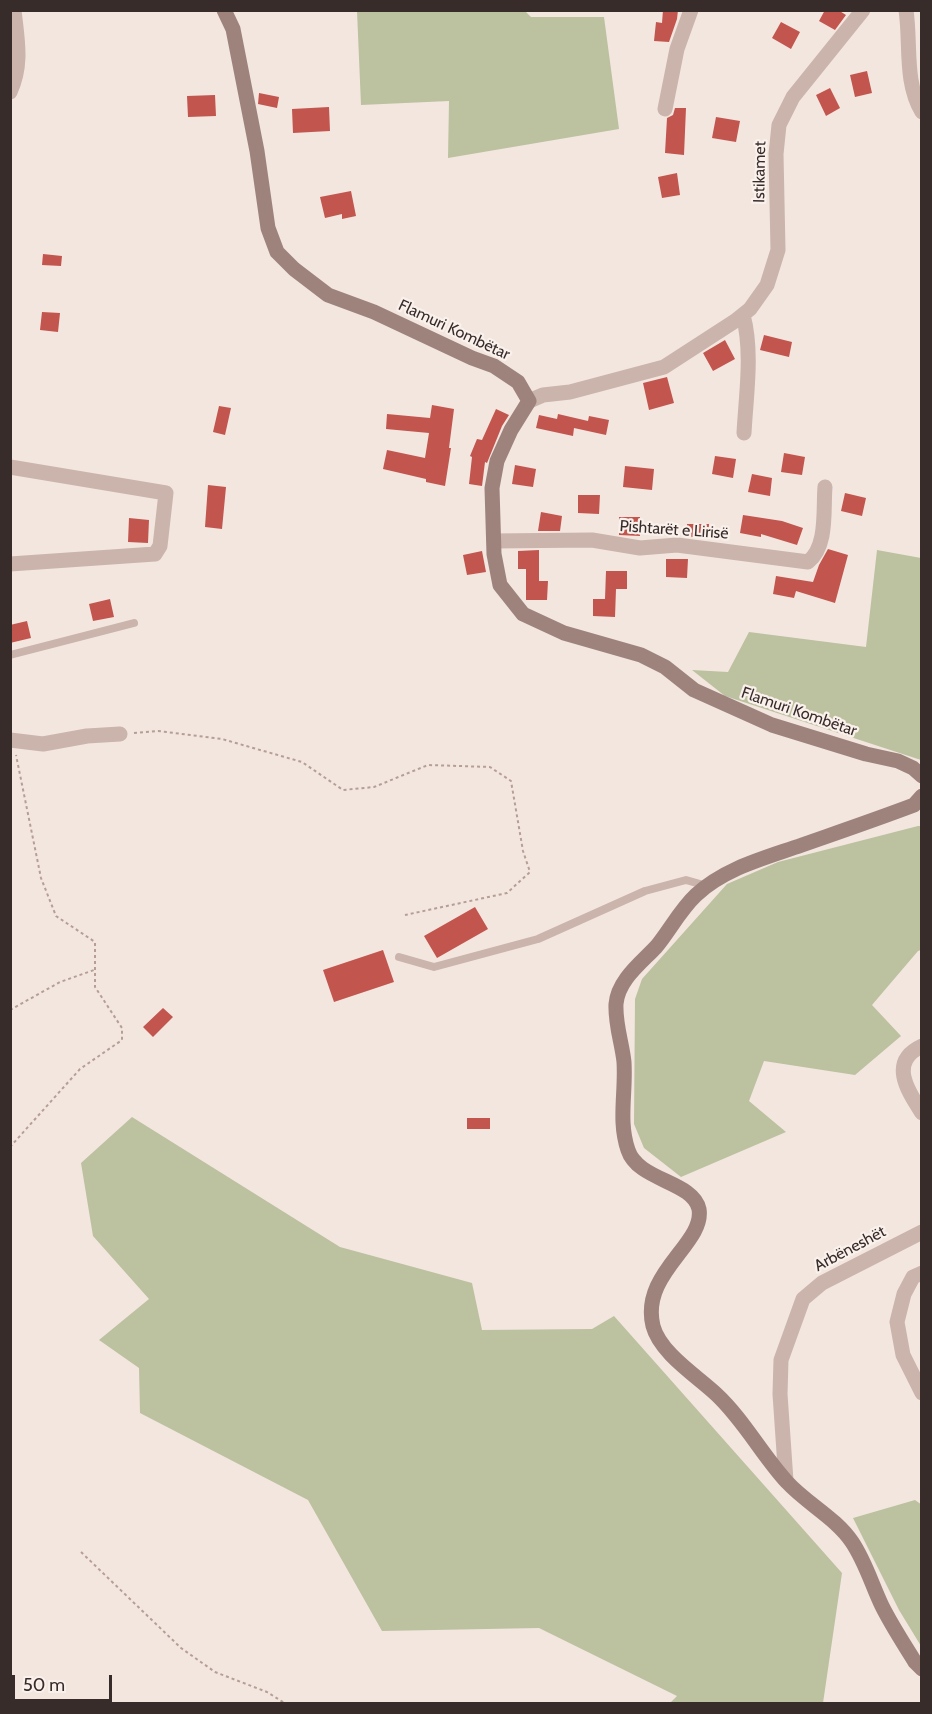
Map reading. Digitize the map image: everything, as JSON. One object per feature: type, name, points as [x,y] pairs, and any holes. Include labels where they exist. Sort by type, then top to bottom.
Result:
[{"type":"street","points":[[10,92],[17,78],[20,50],[14,10]]},
{"type":"street","name":"Flamuri Kombëtar","points":[[224,10],[233,29],[258,151],[268,228],[277,252],[294,269],[328,295],[374,312],[494,366],[518,382],[529,400],[511,430],[497,461],[492,488],[494,541],[500,585],[523,614],[564,633],[641,655],[665,667],[694,690],[772,725],[866,754],[898,761],[913,768],[921,776]]},
{"type":"street","points":[[665,110],[677,49],[691,10]]},
{"type":"street","name":"Istikamet","points":[[529,400],[543,395],[570,392],[664,367],[750,309],[767,285],[778,250],[776,154],[779,125],[793,97],[862,10]]},
{"type":"street","points":[[906,10],[908,52],[915,101],[921,112]]},
{"type":"street","points":[[743,315],[747,327],[748,379],[744,433]]},
{"type":"street","points":[[10,466],[166,493],[160,546],[155,554],[10,564]]},
{"type":"street","name":"Pishtarët e Lirisë","points":[[494,541],[592,540],[640,548],[677,545],[808,562],[814,557],[820,544],[825,487]]},
{"type":"street","points":[[12,740],[43,744],[87,736],[120,734]]},
{"type":"street","points":[[921,796],[914,805],[745,864],[708,886],[695,896],[654,949],[632,970],[616,1001],[618,1032],[624,1060],[622,1123],[629,1155],[650,1174],[683,1190],[696,1202],[699,1209],[698,1220],[693,1231],[652,1294],[651,1316],[658,1338],[668,1351],[719,1397],[786,1481],[852,1541],[882,1607],[921,1669]]},
{"type":"street","points":[[921,1046],[906,1057],[902,1070],[905,1084],[921,1113]]},
{"type":"street","name":"Arbëneshët","points":[[786,1481],[780,1394],[781,1360],[803,1299],[822,1283],[921,1232]]},
{"type":"street","points":[[921,1273],[913,1277],[904,1294],[897,1322],[903,1355],[921,1393]]},
{"type":"lane","points":[[10,655],[134,623]]},
{"type":"lane","points":[[399,957],[434,967],[538,939],[656,888],[686,880],[708,886]]},
{"type":"path","points":[[120,734],[158,731],[222,739],[302,762],[342,790],[374,787],[428,765],[490,767],[511,781],[530,872],[507,893],[405,915]]},
{"type":"path","points":[[10,1147],[80,1069],[122,1040],[122,1028],[95,987],[95,942],[56,916],[41,878],[12,740]]},
{"type":"path","points":[[10,1010],[60,982],[95,970]]},
{"type":"path","points":[[81,1552],[181,1648],[215,1672],[267,1692],[286,1704]]},
{"type":"green space","points":[[524,10],[531,17],[604,17],[619,129],[448,158],[449,101],[361,105],[357,11]]},
{"type":"green space","points":[[877,550],[921,558],[921,760],[725,696],[692,670],[728,672],[749,632],[866,647]]},
{"type":"green space","points":[[922,826],[921,950],[872,1005],[901,1036],[855,1075],[764,1061],[749,1101],[786,1132],[681,1177],[644,1148],[634,1124],[635,999],[642,979],[727,884],[778,862]]},
{"type":"green space","points":[[132,1117],[340,1247],[472,1283],[482,1330],[592,1329],[614,1316],[842,1573],[823,1703],[670,1703],[677,1696],[539,1628],[382,1631],[308,1500],[140,1413],[139,1368],[99,1340],[149,1299],[93,1236],[81,1163]]},
{"type":"green space","points":[[915,1500],[922,1505],[921,1646],[899,1610],[853,1518]]},
{"type":"building","points":[[663,10],[678,10],[669,42],[654,41],[656,22],[662,23]]},
{"type":"building","points":[[825,10],[838,10],[846,15],[835,30],[819,21]]},
{"type":"building","points":[[781,22],[800,32],[791,49],[772,38]]},
{"type":"building","points":[[867,71],[872,93],[855,97],[850,75]]},
{"type":"building","points":[[830,88],[840,108],[826,116],[816,95]]},
{"type":"building","points":[[259,93],[279,97],[277,108],[258,104]]},
{"type":"building","points":[[215,95],[216,116],[188,117],[187,96]]},
{"type":"building","points":[[329,107],[330,131],[293,133],[292,109]]},
{"type":"building","points":[[675,108],[686,108],[684,155],[665,153],[667,118],[673,115]]},
{"type":"building","points":[[716,117],[740,121],[736,142],[712,138]]},
{"type":"building","points":[[677,173],[680,195],[662,198],[658,177]]},
{"type":"building","points":[[351,191],[356,216],[342,219],[342,214],[325,218],[320,197]]},
{"type":"building","points":[[43,254],[62,256],[61,266],[42,265]]},
{"type":"building","points":[[42,312],[60,313],[58,332],[40,330]]},
{"type":"building","points":[[764,335],[792,342],[789,357],[760,350]]},
{"type":"building","points":[[725,340],[735,359],[713,371],[703,353]]},
{"type":"building","points":[[667,377],[674,403],[649,410],[643,383]]},
{"type":"building","points":[[432,405],[454,409],[445,486],[383,469],[387,450],[425,458],[429,433],[386,429],[387,414],[430,418]]},
{"type":"building","points":[[219,406],[231,408],[225,435],[213,432]]},
{"type":"building","points":[[496,409],[509,415],[487,463],[485,462],[482,486],[469,484],[472,457],[470,456],[477,439],[482,440]]},
{"type":"building","points":[[558,414],[588,421],[589,416],[609,420],[606,435],[574,428],[573,436],[536,428],[539,415],[557,419]]},
{"type":"building","points":[[784,453],[805,457],[802,475],[781,472]]},
{"type":"building","points":[[715,456],[736,459],[733,478],[712,474]]},
{"type":"building","points":[[515,465],[536,469],[533,487],[512,484]]},
{"type":"building","points":[[625,466],[654,469],[652,490],[623,487]]},
{"type":"building","points":[[752,474],[772,478],[770,496],[748,492]]},
{"type":"building","points":[[208,485],[226,487],[222,529],[205,527]]},
{"type":"building","points":[[845,493],[866,498],[862,516],[841,511]]},
{"type":"building","points":[[578,495],[600,495],[599,514],[578,513]]},
{"type":"building","points":[[541,512],[562,516],[560,531],[538,531]]},
{"type":"building","points":[[743,515],[782,521],[803,528],[797,545],[761,534],[761,537],[740,533]]},
{"type":"building","points":[[619,517],[640,517],[640,536],[619,535]]},
{"type":"building","points":[[129,518],[149,520],[148,543],[128,542]]},
{"type":"building","points":[[687,524],[709,524],[708,539],[687,536]]},
{"type":"building","points":[[828,549],[848,555],[835,603],[796,591],[794,598],[773,594],[776,576],[813,582]]},
{"type":"building","points":[[539,550],[539,581],[548,581],[547,600],[526,600],[526,569],[518,569],[518,551]]},
{"type":"building","points":[[482,551],[486,572],[467,575],[463,555]]},
{"type":"building","points":[[666,559],[688,559],[687,578],[666,577]]},
{"type":"building","points":[[606,571],[627,571],[627,589],[616,589],[615,617],[593,616],[593,599],[605,599]]},
{"type":"building","points":[[110,599],[114,617],[93,621],[89,604]]},
{"type":"building","points":[[27,621],[31,638],[10,643],[10,625]]},
{"type":"building","points":[[475,907],[488,929],[437,958],[424,936]]},
{"type":"building","points":[[383,950],[394,982],[334,1002],[323,970]]},
{"type":"building","points":[[163,1008],[173,1017],[153,1037],[143,1027]]},
{"type":"building","points":[[467,1118],[490,1118],[490,1129],[467,1129]]}]
